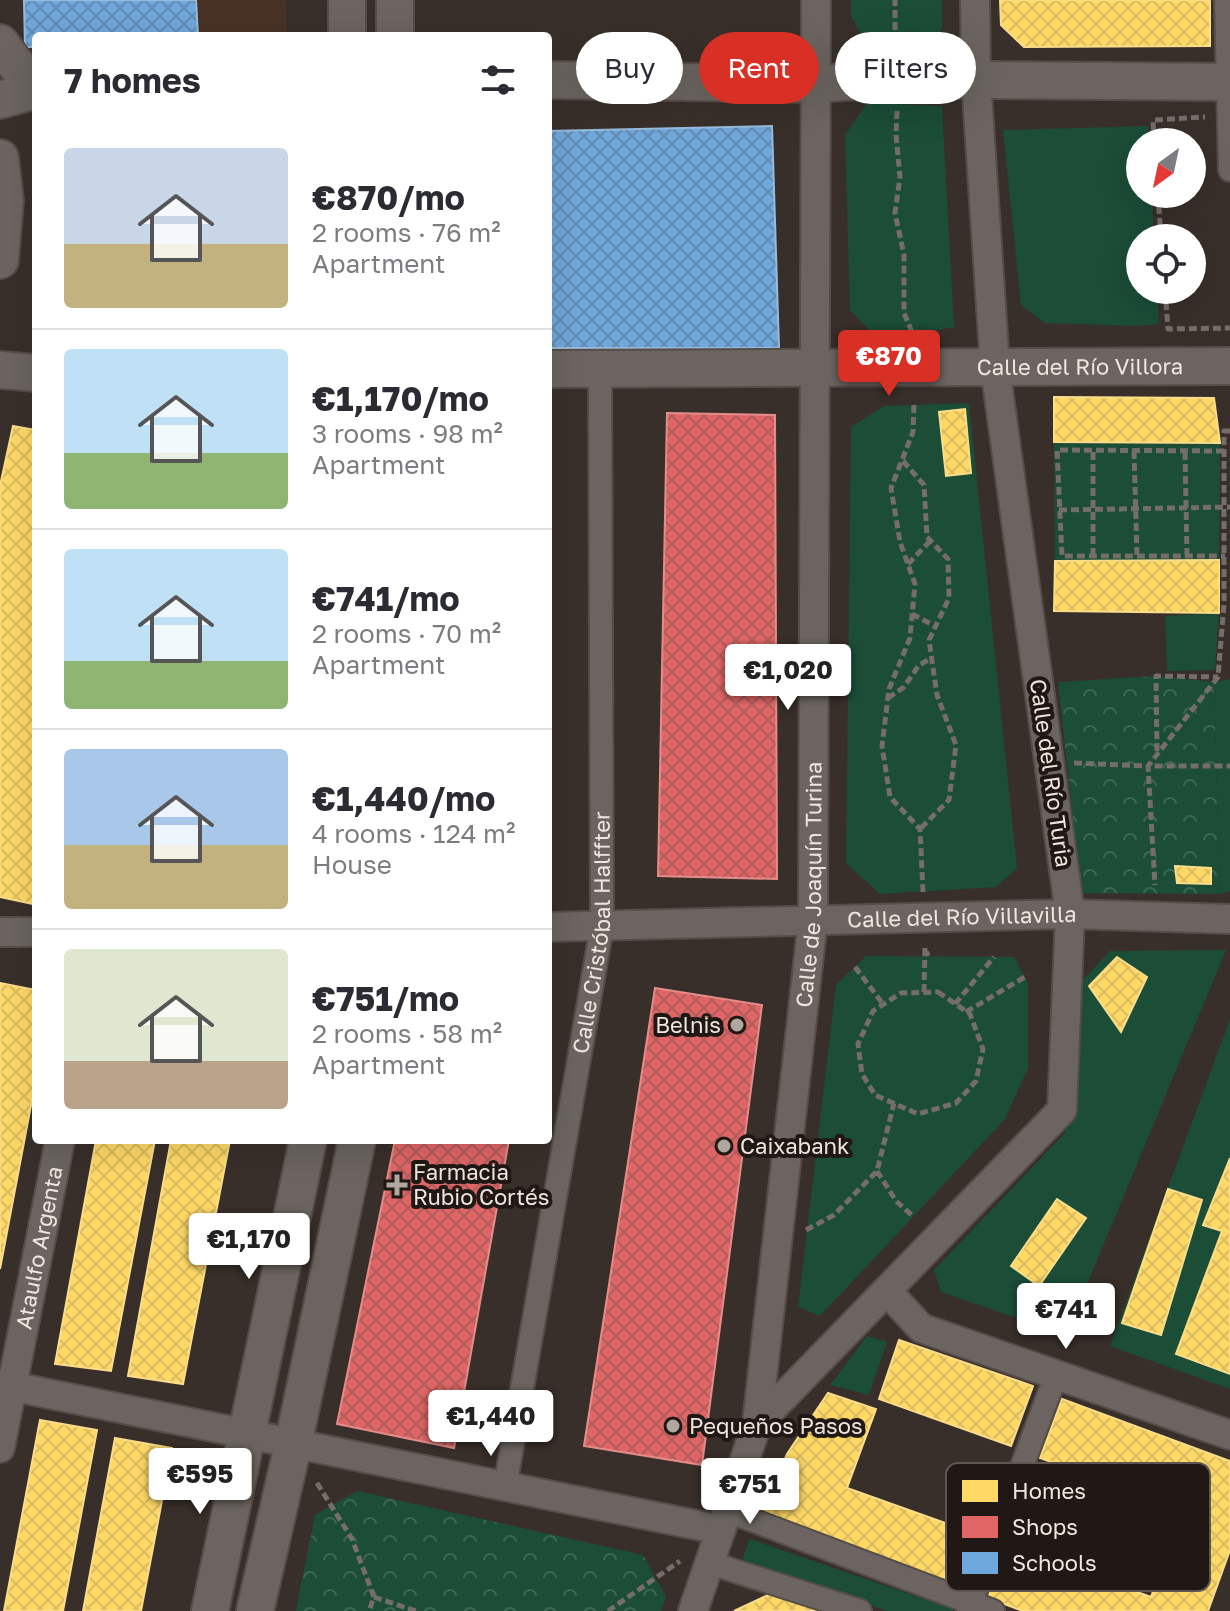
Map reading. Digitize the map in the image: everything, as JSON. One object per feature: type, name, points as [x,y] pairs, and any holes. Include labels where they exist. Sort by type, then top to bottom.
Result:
[{"type":"street","points":[[347,0],[347,32]]},
{"type":"street","points":[[395,0],[395,32]]},
{"type":"street","name":"Calle de Joaquín Turina","points":[[816,0],[816,32]]},
{"type":"street","name":"Calle del Río Turia","points":[[975,0],[975,32]]},
{"type":"street","points":[[1226,0],[1230,170]]},
{"type":"street","points":[[0,43],[20,70],[32,78]]},
{"type":"street","points":[[976,79],[1229,93]]},
{"type":"street","name":"Calle del Río Turia","points":[[757,1424],[1062,1110],[1070,914],[995,367],[976,79]]},
{"type":"street","points":[[552,80],[699,82]]},
{"type":"street","points":[[0,100],[32,91]]},
{"type":"street","name":"Calle de Joaquín Turina","points":[[693,1611],[757,1424],[813,919],[817,104]]},
{"type":"street","points":[[0,158],[5,200],[0,260]]},
{"type":"street","name":"Calle del Río Villora","points":[[552,369],[1230,366]]},
{"type":"street","name":"Calle Cristóbal Halffter","points":[[505,1487],[602,926],[600,369]]},
{"type":"street","name":"Calle del Río Villavilla","points":[[552,927],[1070,914],[1230,919]]},
{"type":"street","points":[[0,932],[32,932]]},
{"type":"street","name":"Ataulfo Argenta","points":[[0,1448],[6,1385],[59,1144]]},
{"type":"street","points":[[210,1611],[307,1144]]},
{"type":"street","points":[[255,1611],[356,1144]]},
{"type":"street","points":[[887,1291],[921,1328],[1230,1435]]},
{"type":"street","points":[[1023,1463],[1056,1375]]},
{"type":"street","points":[[6,1385],[505,1487],[725,1520],[970,1607],[993,1611]]},
{"type":"street","points":[[710,1563],[860,1611]]},
{"type":"path","points":[[895,0],[895,32]]},
{"type":"path","points":[[1153,128],[1153,120],[1229,93]]},
{"type":"path","points":[[897,104],[900,177],[895,213],[904,255],[904,313],[926,368]]},
{"type":"path","points":[[1166,304],[1168,329],[1230,328]]},
{"type":"path","points":[[914,405],[913,432],[891,488],[900,542],[915,584],[910,638],[888,698],[882,746],[890,797],[920,829],[924,917]]},
{"type":"path","points":[[1148,766],[1218,677],[1228,507],[1224,451],[1227,431]]},
{"type":"path","points":[[1224,451],[1057,450],[1062,556],[1225,556]]},
{"type":"path","points":[[1093,451],[1093,556]]},
{"type":"path","points":[[1134,451],[1137,556]]},
{"type":"path","points":[[1185,452],[1187,556]]},
{"type":"path","points":[[903,461],[924,485],[927,537],[948,559],[949,598],[929,640],[937,695],[956,745],[949,800],[920,829]]},
{"type":"path","points":[[1059,510],[1228,507]]},
{"type":"path","points":[[908,564],[930,541]]},
{"type":"path","points":[[912,614],[935,626]]},
{"type":"path","points":[[888,698],[904,687],[919,665],[932,658]]},
{"type":"path","points":[[1155,885],[1148,766],[1158,748],[1156,676],[1218,677]]},
{"type":"path","points":[[1049,762],[1230,766]]},
{"type":"path","points":[[924,992],[925,948],[928,956]]},
{"type":"path","points":[[955,1004],[994,957]]},
{"type":"path","points":[[855,967],[883,1004]]},
{"type":"path","points":[[966,1012],[1028,975]]},
{"type":"path","points":[[938,992],[955,1004],[970,1014],[983,1049],[976,1081],[956,1103],[918,1114],[875,1095],[862,1074],[858,1044],[873,1011],[901,993],[938,992]]},
{"type":"path","points":[[777,1245],[834,1215],[877,1171],[894,1103]]},
{"type":"path","points":[[877,1171],[896,1201],[914,1217]]},
{"type":"path","points":[[293,1445],[352,1539],[374,1597],[369,1611]]},
{"type":"path","points":[[608,1611],[725,1520]]},
{"type":"path","points":[[374,1597],[416,1611]]},
{"type":"shaded area","points":[[22,0],[286,0],[287,32],[32,32],[30,62]]},
{"type":"green space","points":[[851,0],[942,0],[939,32],[860,32],[851,16]]},
{"type":"green space","points":[[866,104],[942,106],[954,327],[880,341],[850,310],[845,135]]},
{"type":"green space","points":[[1148,126],[1126,128],[1126,208],[1153,208],[1153,224],[1126,224],[1126,304],[1158,304],[1159,324],[1045,323],[1021,305],[1003,130]]},
{"type":"green space","points":[[969,403],[1017,868],[996,887],[880,894],[846,863],[851,427],[884,406]]},
{"type":"green space","points":[[1054,442],[1220,443],[1219,560],[1055,561]]},
{"type":"green space","points":[[1219,613],[1215,670],[1167,671],[1165,616]]},
{"type":"green space","points":[[1156,676],[1214,682],[1220,894],[1081,893],[1058,682]]},
{"type":"green space","points":[[1230,679],[1230,891],[1220,894],[1214,682]]},
{"type":"green space","points":[[1226,950],[1066,1335],[941,1292],[934,1270],[1065,1133],[1080,983],[1110,951]]},
{"type":"green space","points":[[866,956],[1014,957],[1028,983],[1028,1068],[1005,1119],[820,1316],[798,1307],[836,985]]},
{"type":"green space","points":[[1230,1019],[1230,1389],[1110,1346]]},
{"type":"green space","points":[[867,1336],[887,1342],[869,1395],[830,1385]]},
{"type":"green space","points":[[357,1491],[643,1555],[666,1597],[661,1611],[296,1611],[315,1515]]},
{"type":"green space","points":[[750,1539],[953,1609],[887,1611],[742,1560]]},
{"type":"building: Homes","points":[[1000,0],[1210,0],[1210,46],[1024,47],[1001,25]]},
{"type":"building: Homes","points":[[1054,397],[1214,398],[1220,443],[1054,442]]},
{"type":"building: Homes","points":[[965,409],[971,473],[946,476],[939,412]]},
{"type":"building: Homes","points":[[13,426],[32,429],[32,904],[0,897],[0,486]]},
{"type":"building: Homes","points":[[1219,560],[1219,613],[1054,611],[1055,561]]},
{"type":"building: Homes","points":[[1175,866],[1211,868],[1211,884],[1177,883]]},
{"type":"building: Homes","points":[[1117,957],[1147,977],[1121,1032],[1089,986]]},
{"type":"building: Homes","points":[[0,983],[32,989],[32,1100],[0,1269]]},
{"type":"building: Homes","points":[[95,1144],[154,1144],[111,1371],[55,1364]]},
{"type":"building: Homes","points":[[170,1144],[229,1144],[183,1384],[128,1376]]},
{"type":"building: Homes","points":[[1230,1158],[1230,1374],[1176,1354],[1222,1231],[1203,1225]]},
{"type":"building: Homes","points":[[1168,1189],[1202,1200],[1161,1335],[1122,1323]]},
{"type":"building: Homes","points":[[1057,1199],[1086,1218],[1039,1286],[1011,1266]]},
{"type":"building: Homes","points":[[899,1340],[1033,1386],[1011,1446],[879,1399]]},
{"type":"building: Homes","points":[[828,1393],[876,1409],[847,1488],[946,1523],[946,1584],[760,1516],[787,1454]]},
{"type":"building: Homes","points":[[1062,1399],[1230,1461],[1230,1550],[1208,1611],[1023,1611],[988,1598],[991,1591],[1134,1591],[1151,1597],[1153,1591],[1210,1591],[1210,1463],[1054,1463],[1040,1458]]},
{"type":"building: Homes","points":[[40,1420],[97,1430],[63,1611],[4,1611]]},
{"type":"building: Homes","points":[[115,1438],[172,1448],[141,1611],[83,1611]]},
{"type":"building: Homes","points":[[772,1593],[822,1611],[734,1611]]},
{"type":"building: Shops","points":[[667,413],[775,415],[777,879],[658,876]]},
{"type":"building: Shops","points":[[655,988],[762,1005],[702,1465],[584,1446]]},
{"type":"building: Shops","points":[[394,1144],[508,1144],[454,1448],[337,1424]]},
{"type":"building: Schools","points":[[24,0],[196,0],[198,32],[32,32],[32,47],[25,47]]},
{"type":"building: Schools","points":[[772,126],[779,348],[552,348],[552,131]]},
{"type":"place","name":"Belnis","points":[[737,1025]]},
{"type":"place","name":"Caixabank","points":[[724,1146]]},
{"type":"place","name":"Farmacia Rubio Cortés","points":[[397,1185]]},
{"type":"place","name":"Pequeños Pasos","points":[[673,1426]]}]
